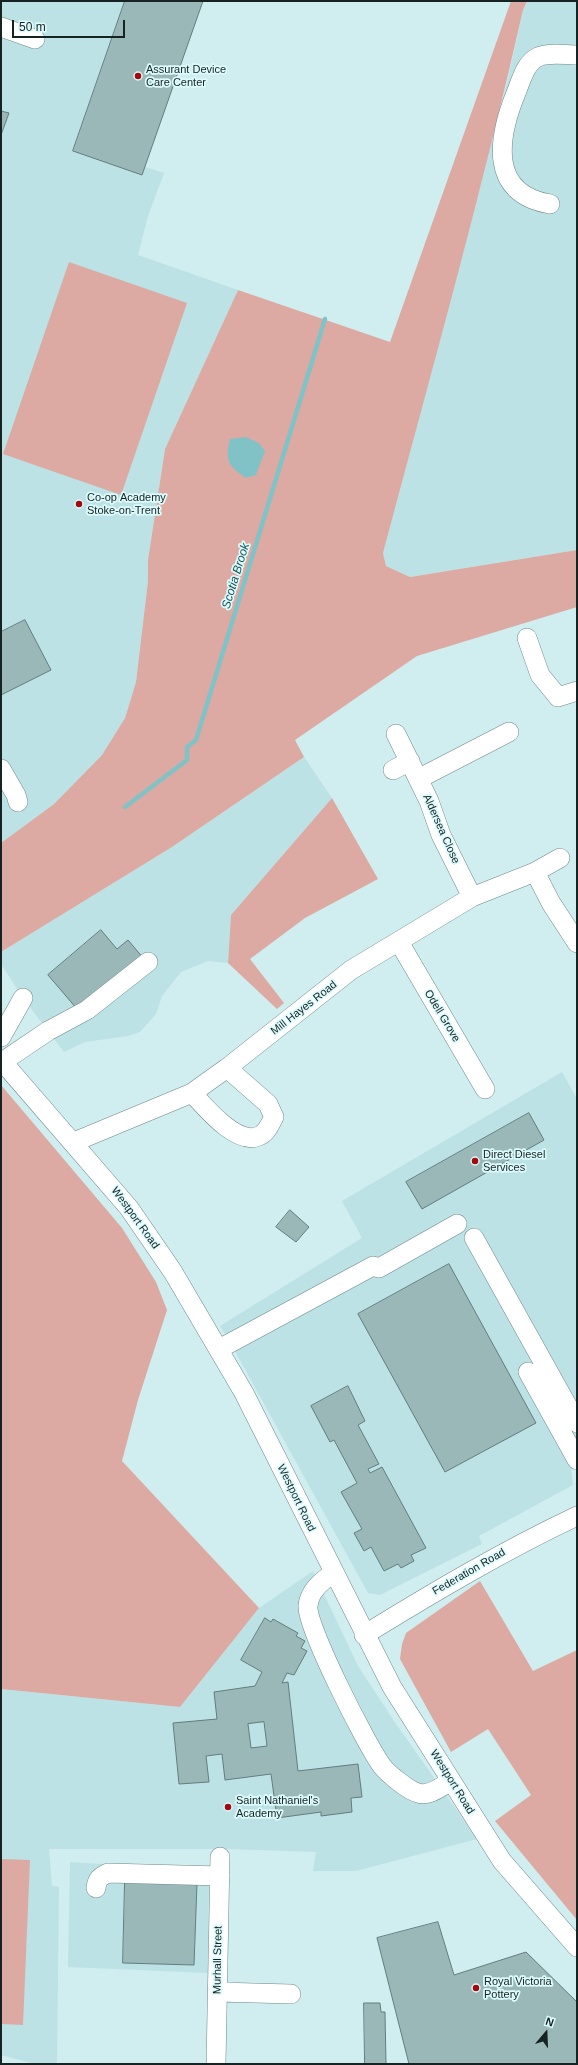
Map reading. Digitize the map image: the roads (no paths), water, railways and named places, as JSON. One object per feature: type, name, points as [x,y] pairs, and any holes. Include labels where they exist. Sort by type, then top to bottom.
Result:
[{"type":"street","points":[[1,27],[35,39]]},
{"type":"street","points":[[550,204],[528,198],[514,187],[504,169],[501,151],[506,120],[526,68],[536,58],[546,54],[577,55]]},
{"type":"street","points":[[527,638],[540,674],[558,697],[577,691]]},
{"type":"street","points":[[418,779],[509,732]]},
{"type":"street","name":"Aldersea Close","points":[[396,734],[410,761],[441,835],[472,897]]},
{"type":"street","points":[[393,770],[410,761]]},
{"type":"street","points":[[2,772],[16,794],[18,802]]},
{"type":"street","name":"Mill Hayes Road","points":[[74,1142],[192,1093],[227,1068],[351,970],[472,897],[535,872],[560,858]]},
{"type":"street","points":[[535,872],[551,903],[577,943]]},
{"type":"street","name":"Odell Grove","points":[[399,942],[485,1088]]},
{"type":"street","points":[[2,1061],[48,1031],[87,1010],[148,962]]},
{"type":"street","points":[[1,1037],[23,998]]},
{"type":"street","name":"Westport Road","points":[[2,1061],[130,1208],[173,1272],[244,1393],[364,1635],[392,1688],[502,1861],[577,1947]]},
{"type":"street","points":[[192,1093],[237,1135],[249,1139],[260,1136],[267,1130],[274,1117],[268,1104],[227,1068]]},
{"type":"street","points":[[219,1349],[373,1266],[379,1268],[457,1224]]},
{"type":"street","points":[[474,1238],[577,1423]]},
{"type":"street","points":[[528,1372],[577,1460]]},
{"type":"street","name":"Federation Road","points":[[364,1635],[449,1582],[523,1542],[577,1516]]},
{"type":"street","points":[[333,1573],[322,1581],[314,1591],[308,1604],[308,1613],[318,1640],[370,1750],[383,1768],[418,1794],[430,1793],[451,1781]]},
{"type":"street","name":"Murhall Street","points":[[216,2064],[220,1857]]},
{"type":"street","points":[[96,1888],[97,1881],[100,1876],[108,1873],[220,1876]]},
{"type":"street","points":[[218,1992],[291,1994]]},
{"type":"waterway","name":"Scotia Brook","points":[[125,807],[187,760],[187,747],[196,740],[325,319]]},
{"type":"place","name":"Assurant Device Care Center","points":[[138,76]]},
{"type":"place","name":"Co-op Academy Stoke-on-Trent","points":[[79,504]]},
{"type":"place","name":"Direct Diesel Services","points":[[475,1161]]},
{"type":"place","name":"Saint Nathaniel's Academy","points":[[228,1807]]},
{"type":"place","name":"Royal Victoria Pottery","points":[[476,1988]]}]
